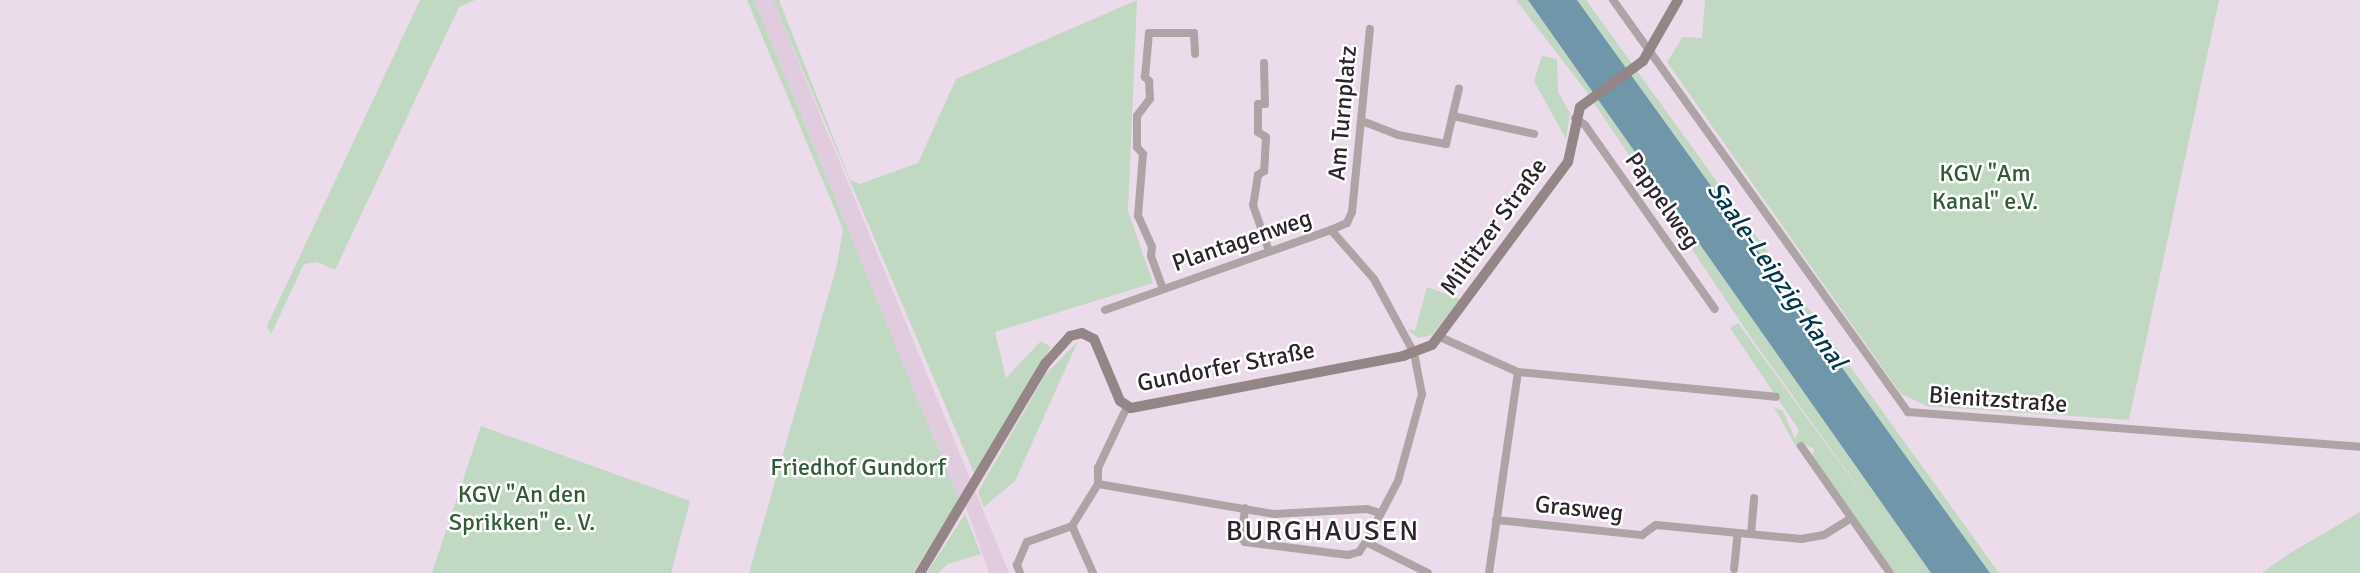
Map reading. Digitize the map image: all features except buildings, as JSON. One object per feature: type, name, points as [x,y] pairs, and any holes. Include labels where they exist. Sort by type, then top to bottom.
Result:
[{"type":"street","points":[[1613,0],[1650,50]]},
{"type":"street","name":"Miltitzer Straße","points":[[1436,341],[1568,162],[1575,118],[1586,102],[1638,65],[1650,50],[1678,0]]},
{"type":"street","name":"Am Turnplatz","points":[[1331,230],[1347,223],[1352,212],[1370,29]]},
{"type":"street","points":[[1163,289],[1151,256],[1152,247],[1138,216],[1143,154],[1137,147],[1137,116],[1150,99],[1149,81],[1145,77],[1149,33],[1194,33],[1195,54]]},
{"type":"street","name":"Bienitzstraße","points":[[1650,50],[1908,412],[2360,447]]},
{"type":"street","points":[[1264,63],[1265,104],[1258,104],[1258,132],[1266,137],[1264,171],[1258,175],[1253,205],[1269,251]]},
{"type":"street","points":[[1362,121],[1443,144],[1459,88]]},
{"type":"street","points":[[1453,116],[1534,134]]},
{"type":"street","name":"Pappelweg","points":[[1575,118],[1585,125],[1715,309]]},
{"type":"street","name":"Plantagenweg","points":[[1105,310],[1331,230],[1380,288],[1414,353],[1422,394],[1398,481],[1366,542]]},
{"type":"street","name":"Gundorfer Straße","points":[[920,573],[1022,403],[1057,349],[1070,336],[1082,333],[1098,345],[1120,401],[1127,407],[1414,353],[1436,341]]},
{"type":"street","points":[[1436,341],[1518,372],[1776,397]]},
{"type":"street","points":[[1489,573],[1518,372]]},
{"type":"street","points":[[1020,573],[1017,565],[1027,542],[1072,526],[1098,484],[1098,468],[1127,407]]},
{"type":"street","points":[[1801,446],[1890,573]]},
{"type":"street","points":[[1098,484],[1274,514],[1367,509],[1380,513]]},
{"type":"street","points":[[1751,534],[1754,498]]},
{"type":"street","points":[[1245,508],[1241,538],[1245,542],[1348,555],[1359,552],[1366,542],[1428,573]]},
{"type":"street","name":"Grasweg","points":[[1496,520],[1642,535],[1656,525],[1810,539],[1851,518]]},
{"type":"street","points":[[1072,526],[1093,573]]},
{"type":"street","points":[[1734,569],[1738,533]]},
{"type":"shaded area","points":[[754,0],[773,0],[1009,573],[989,573],[962,496],[959,500]]},
{"type":"green space","points":[[420,0],[475,0],[459,7],[335,270],[317,262],[304,264],[271,334],[267,326]]},
{"type":"green space","name":"Friedhof Gundorf","points":[[747,0],[754,0],[959,500],[913,573],[749,573],[837,265],[843,229]]},
{"type":"green space","points":[[773,0],[779,0],[850,180],[860,184],[918,163],[956,79],[1137,0],[1128,211],[1153,283],[995,332],[1006,378],[1041,341],[1051,347],[974,473]]},
{"type":"green space","points":[[1516,0],[1528,0],[1931,573],[1894,573],[1812,457],[1814,449],[1802,443],[1796,447],[1774,407],[1783,411],[1795,439],[1799,430],[1730,328],[1738,323],[1888,529],[1752,339],[1586,91]]},
{"type":"green space","points":[[1577,0],[1586,0],[1999,573],[1990,573]]},
{"type":"green space","name":"KGV \"Am Kanal\" e.V.","points":[[1705,0],[2219,0],[2129,420],[1927,406],[1901,394],[1667,62],[1683,37],[1702,38]]},
{"type":"green space","points":[[1542,56],[1557,59],[1558,92],[1570,113],[1566,139],[1534,81]]},
{"type":"green space","points":[[1427,287],[1460,299],[1432,335],[1418,338],[1407,329],[1415,331]]},
{"type":"green space","points":[[1078,341],[1015,481],[984,507],[978,492],[1045,375]]},
{"type":"green space","name":"KGV \"An den Sprikken\" e. V.","points":[[481,426],[690,501],[671,573],[432,573]]},
{"type":"green space","points":[[2360,512],[2360,573],[2262,573],[2287,555]]},
{"type":"green space","points":[[965,514],[981,554],[948,564],[938,573],[927,573]]},
{"type":"water","points":[[1528,0],[1577,0],[1990,573],[1931,573]]},
{"type":"district","name":"BURGHAUSEN","points":[[1323,531]]},
{"type":"water label","name":"Saale-Leipzig-Kanal","points":[[1776,276]]}]
